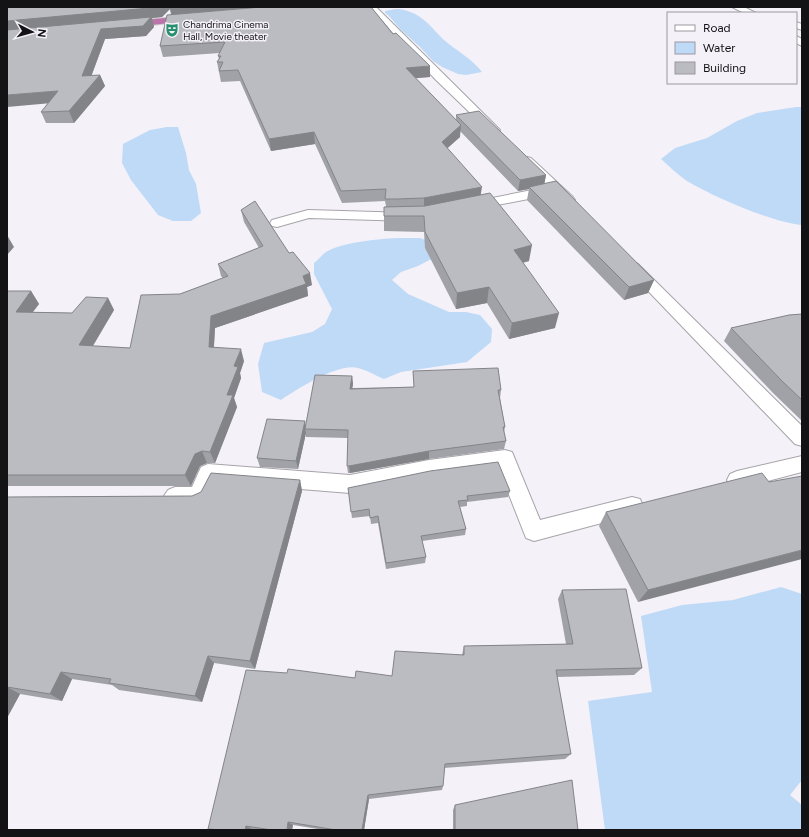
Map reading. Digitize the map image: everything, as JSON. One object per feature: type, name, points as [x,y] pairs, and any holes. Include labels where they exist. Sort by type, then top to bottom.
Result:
[{"type":"highway","points":[[112,23],[205,14]]},
{"type":"street","points":[[371,7],[440,78],[507,142]]},
{"type":"street","points":[[736,7],[748,12]]},
{"type":"street","points":[[518,152],[579,212]]},
{"type":"street","points":[[461,208],[557,189]]},
{"type":"street","points":[[276,222],[308,214],[397,217],[424,216]]},
{"type":"street","points":[[624,257],[802,438]]},
{"type":"street","points":[[158,496],[198,496],[208,473],[350,484],[429,468],[505,458],[534,530],[649,502]]},
{"type":"street","points":[[718,485],[802,464]]},
{"type":"water","points":[[396,9],[411,12],[423,19],[444,40],[469,59],[482,72],[466,75],[458,74],[433,61],[385,13],[385,11]]},
{"type":"water","points":[[802,107],[802,225],[789,223],[759,214],[712,194],[687,181],[661,159],[675,148],[707,138],[737,121],[757,113]]},
{"type":"water","points":[[178,127],[186,153],[189,170],[196,184],[201,213],[191,221],[173,221],[158,215],[131,180],[122,163],[123,144],[150,130]]},
{"type":"water","points":[[397,238],[420,238],[435,243],[443,253],[418,266],[401,272],[392,280],[408,294],[449,312],[466,312],[480,315],[492,329],[491,342],[467,362],[401,372],[384,379],[367,371],[349,367],[318,378],[281,400],[262,392],[258,364],[264,343],[312,332],[325,324],[332,309],[314,274],[314,263],[326,252],[351,243]]},
{"type":"water","points":[[781,587],[802,594],[802,780],[790,795],[802,805],[802,830],[605,830],[588,701],[652,692],[641,616],[682,605],[733,600]]},
{"type":"building","points":[[7,7],[160,7],[7,21]]},
{"type":"building","points":[[262,7],[371,7],[393,34],[396,33],[430,66],[406,68],[461,125],[442,142],[482,187],[424,198],[397,199],[385,199],[386,189],[341,191],[314,132],[269,139],[238,70],[219,71],[223,62],[217,62],[221,56],[218,56],[225,42],[160,46],[167,15]]},
{"type":"building","points":[[151,17],[143,26],[101,29],[82,76],[100,75],[69,111],[41,112],[58,91],[7,95],[7,30]]},
{"type":"building","points":[[479,111],[546,175],[520,180],[456,115]]},
{"type":"building","points":[[556,181],[654,280],[629,287],[529,187]]},
{"type":"building","points":[[490,193],[532,245],[514,250],[559,313],[512,323],[489,287],[457,293],[425,232],[424,216],[384,216],[384,207],[425,206]]},
{"type":"building","points":[[255,201],[289,253],[293,252],[310,273],[303,276],[306,284],[211,316],[209,347],[241,349],[234,366],[238,367],[227,395],[233,395],[210,452],[202,451],[195,454],[185,475],[7,475],[7,291],[31,291],[16,312],[72,313],[86,297],[108,298],[79,345],[130,348],[141,295],[180,294],[228,276],[218,264],[263,246],[241,210]]},
{"type":"building","points":[[802,314],[802,400],[731,328],[789,315]]},
{"type":"building","points":[[498,368],[501,390],[498,390],[506,441],[429,451],[347,466],[348,430],[305,429],[315,375],[352,376],[350,389],[414,387],[413,371]]},
{"type":"building","points":[[267,419],[305,421],[296,461],[257,458]]},
{"type":"building","points":[[498,462],[510,491],[467,496],[468,500],[458,501],[466,529],[421,536],[426,557],[386,563],[378,516],[370,518],[369,509],[351,512],[348,488],[430,471]]},
{"type":"building","points":[[211,473],[300,480],[250,661],[208,656],[195,696],[109,683],[111,679],[61,672],[50,694],[7,687],[7,497],[192,496],[201,492]]},
{"type":"building","points":[[762,473],[769,482],[802,476],[802,550],[648,590],[606,512]]},
{"type":"building","points":[[626,589],[642,668],[556,670],[571,754],[445,764],[443,786],[368,795],[362,830],[336,830],[288,822],[287,830],[272,830],[246,826],[245,830],[208,829],[246,670],[287,673],[288,669],[355,678],[356,671],[392,676],[395,651],[464,655],[464,646],[573,644],[562,590]]},
{"type":"building","points":[[572,780],[578,830],[455,830],[455,805]]},
{"type":"place","name":"Chandrima Cinema Hall, Movie theater","points":[[172,30]]}]
